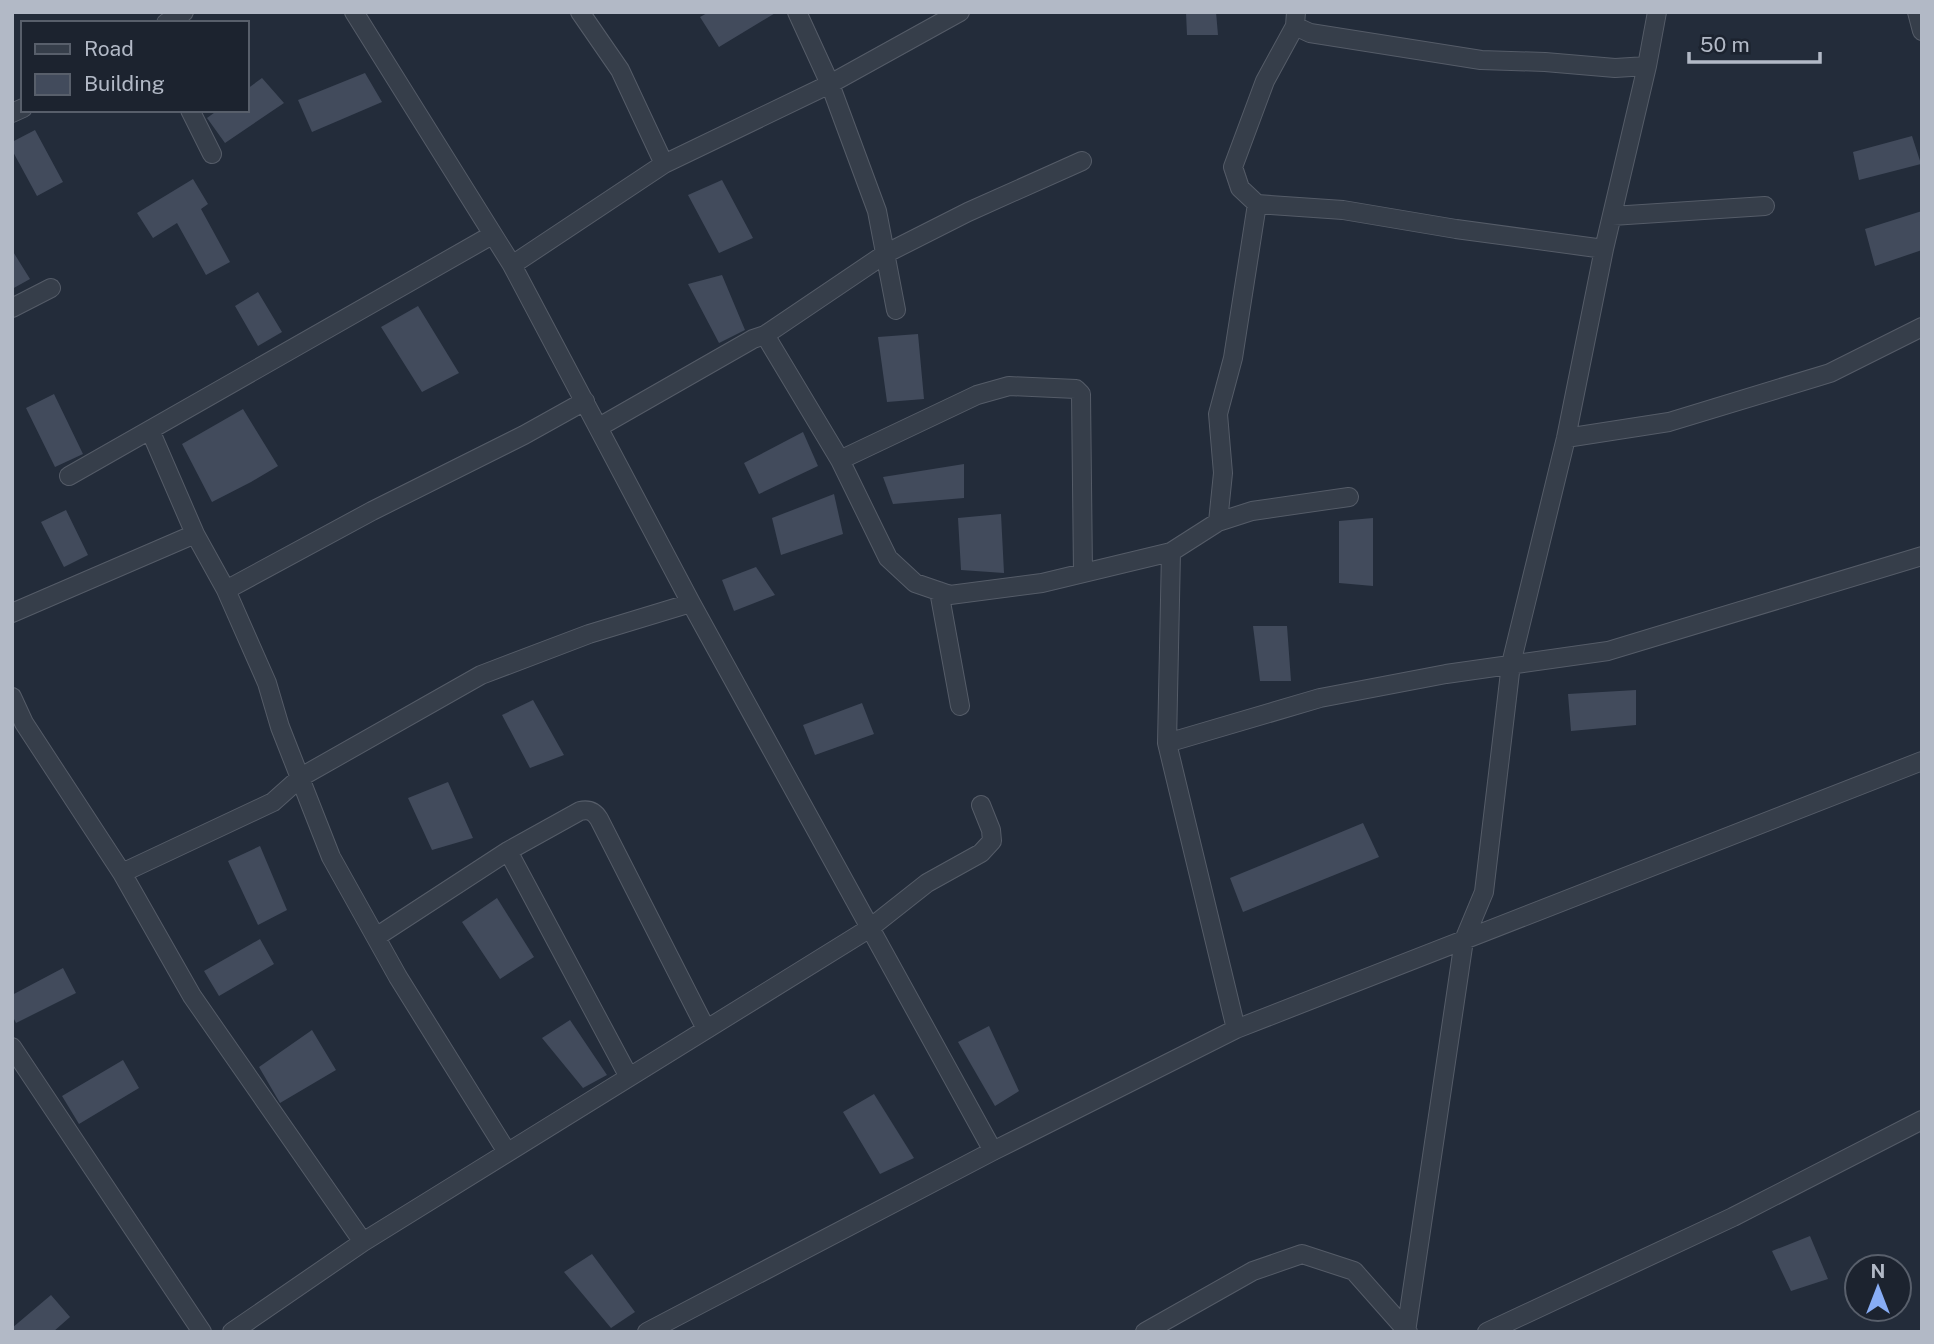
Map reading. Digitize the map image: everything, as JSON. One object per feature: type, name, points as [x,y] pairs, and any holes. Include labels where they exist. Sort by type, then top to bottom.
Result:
[{"type":"street","points":[[354,12],[512,265],[691,603],[993,1151]]},
{"type":"street","points":[[580,12],[620,70],[664,164]]},
{"type":"street","points":[[797,12],[830,84],[877,211],[896,310]]},
{"type":"street","points":[[512,265],[664,164],[830,84],[960,12]]},
{"type":"street","points":[[1407,1331],[1464,940],[1484,892],[1511,664],[1566,438],[1604,249],[1657,12]]},
{"type":"street","points":[[1917,12],[1922,32]]},
{"type":"street","points":[[1604,249],[1343,210],[1257,204],[1240,188],[1233,167],[1265,81],[1296,19],[1310,33],[1481,60],[1615,68],[1647,66]]},
{"type":"street","points":[[191,112],[212,153]]},
{"type":"street","points":[[599,428],[765,335],[885,254],[968,212],[1082,161]]},
{"type":"street","points":[[1218,522],[1223,472],[1218,414],[1233,358],[1257,204]]},
{"type":"street","points":[[1612,216],[1765,206]]},
{"type":"street","points":[[69,476],[492,236]]},
{"type":"street","points":[[12,308],[51,288]]},
{"type":"street","points":[[1566,438],[1669,422],[1818,377],[1922,327]]},
{"type":"street","points":[[765,335],[839,460],[888,558],[915,583],[939,592],[950,595],[1042,583],[1171,552],[1218,522],[1252,511],[1349,497]]},
{"type":"street","points":[[839,460],[977,395],[1009,386],[1076,389],[1081,394],[1083,573]]},
{"type":"street","points":[[226,590],[585,401]]},
{"type":"street","points":[[150,430],[195,534],[226,590],[267,683],[280,727],[331,857],[376,937],[508,1152]]},
{"type":"street","points":[[12,613],[195,534]]},
{"type":"street","points":[[1171,552],[1167,743],[1236,1029]]},
{"type":"street","points":[[1167,743],[1320,698],[1511,664],[1608,651],[1922,556]]},
{"type":"street","points":[[939,592],[960,706]]},
{"type":"street","points":[[122,873],[273,802],[301,777],[481,676],[589,634],[691,603]]},
{"type":"street","points":[[12,697],[24,723],[122,873],[192,996],[363,1242]]},
{"type":"street","points":[[648,1332],[993,1151],[1236,1029],[1922,761]]},
{"type":"street","points":[[232,1332],[363,1242],[870,928],[927,883],[981,853],[992,841],[991,830],[981,805]]},
{"type":"street","points":[[376,937],[508,851],[580,811],[588,810],[595,813],[706,1029]]},
{"type":"street","points":[[508,851],[629,1077]]},
{"type":"street","points":[[12,1046],[202,1332]]},
{"type":"street","points":[[1487,1332],[1732,1217],[1922,1120]]},
{"type":"street","points":[[1145,1332],[1252,1271],[1302,1254],[1354,1271],[1407,1331]]},
{"type":"building","points":[[709,12],[777,12],[719,47],[700,17]]},
{"type":"building","points":[[1186,12],[1216,12],[1218,35],[1187,35]]},
{"type":"building","points":[[365,73],[382,102],[312,132],[298,100]]},
{"type":"building","points":[[262,78],[284,103],[225,143],[207,118],[215,112],[248,112],[248,88]]},
{"type":"building","points":[[35,130],[63,182],[37,196],[12,150],[12,142]]},
{"type":"building","points":[[1912,136],[1921,164],[1859,180],[1853,152]]},
{"type":"building","points":[[193,179],[208,204],[201,209],[230,262],[206,275],[177,223],[153,238],[137,213]]},
{"type":"building","points":[[722,180],[753,238],[719,253],[688,195]]},
{"type":"building","points":[[1922,211],[1922,250],[1875,266],[1865,229]]},
{"type":"building","points":[[12,250],[30,279],[12,289]]},
{"type":"building","points":[[722,275],[745,330],[719,343],[688,284]]},
{"type":"building","points":[[258,292],[282,332],[258,346],[235,306]]},
{"type":"building","points":[[418,306],[459,373],[422,392],[381,327]]},
{"type":"building","points":[[918,334],[924,399],[887,402],[878,337]]},
{"type":"building","points":[[54,394],[83,454],[55,467],[26,408]]},
{"type":"building","points":[[243,409],[278,466],[212,502],[182,444]]},
{"type":"building","points":[[803,432],[818,466],[759,494],[744,463]]},
{"type":"building","points":[[964,464],[964,498],[893,504],[883,477]]},
{"type":"building","points":[[834,494],[843,534],[781,555],[772,518]]},
{"type":"building","points":[[66,510],[88,555],[64,567],[41,522]]},
{"type":"building","points":[[1001,514],[1004,573],[961,570],[958,518]]},
{"type":"building","points":[[1373,518],[1373,586],[1339,583],[1339,521]]},
{"type":"building","points":[[756,567],[775,595],[734,611],[722,580]]},
{"type":"building","points":[[1253,626],[1287,626],[1291,681],[1260,681]]},
{"type":"building","points":[[1636,690],[1636,725],[1571,731],[1568,694]]},
{"type":"building","points":[[533,700],[564,755],[530,768],[502,715]]},
{"type":"building","points":[[862,703],[874,734],[815,755],[803,725]]},
{"type":"building","points":[[448,782],[473,838],[432,850],[408,798]]},
{"type":"building","points":[[1363,823],[1379,857],[1243,912],[1230,878]]},
{"type":"building","points":[[260,846],[287,910],[258,925],[228,861]]},
{"type":"building","points":[[497,898],[534,957],[500,979],[462,922]]},
{"type":"building","points":[[260,939],[274,964],[219,996],[204,971]]},
{"type":"building","points":[[63,968],[76,993],[16,1023],[12,1015],[12,995]]},
{"type":"building","points":[[570,1020],[607,1075],[583,1088],[542,1038]]},
{"type":"building","points":[[989,1026],[1019,1091],[995,1106],[958,1042]]},
{"type":"building","points":[[312,1030],[336,1070],[280,1103],[259,1067]]},
{"type":"building","points":[[123,1060],[139,1088],[79,1124],[62,1096]]},
{"type":"building","points":[[874,1094],[914,1158],[880,1174],[843,1112]]},
{"type":"building","points":[[1810,1236],[1828,1279],[1791,1291],[1772,1251]]},
{"type":"building","points":[[592,1254],[635,1312],[611,1328],[564,1272]]},
{"type":"building","points":[[51,1295],[70,1317],[53,1332],[12,1332],[12,1328]]}]
